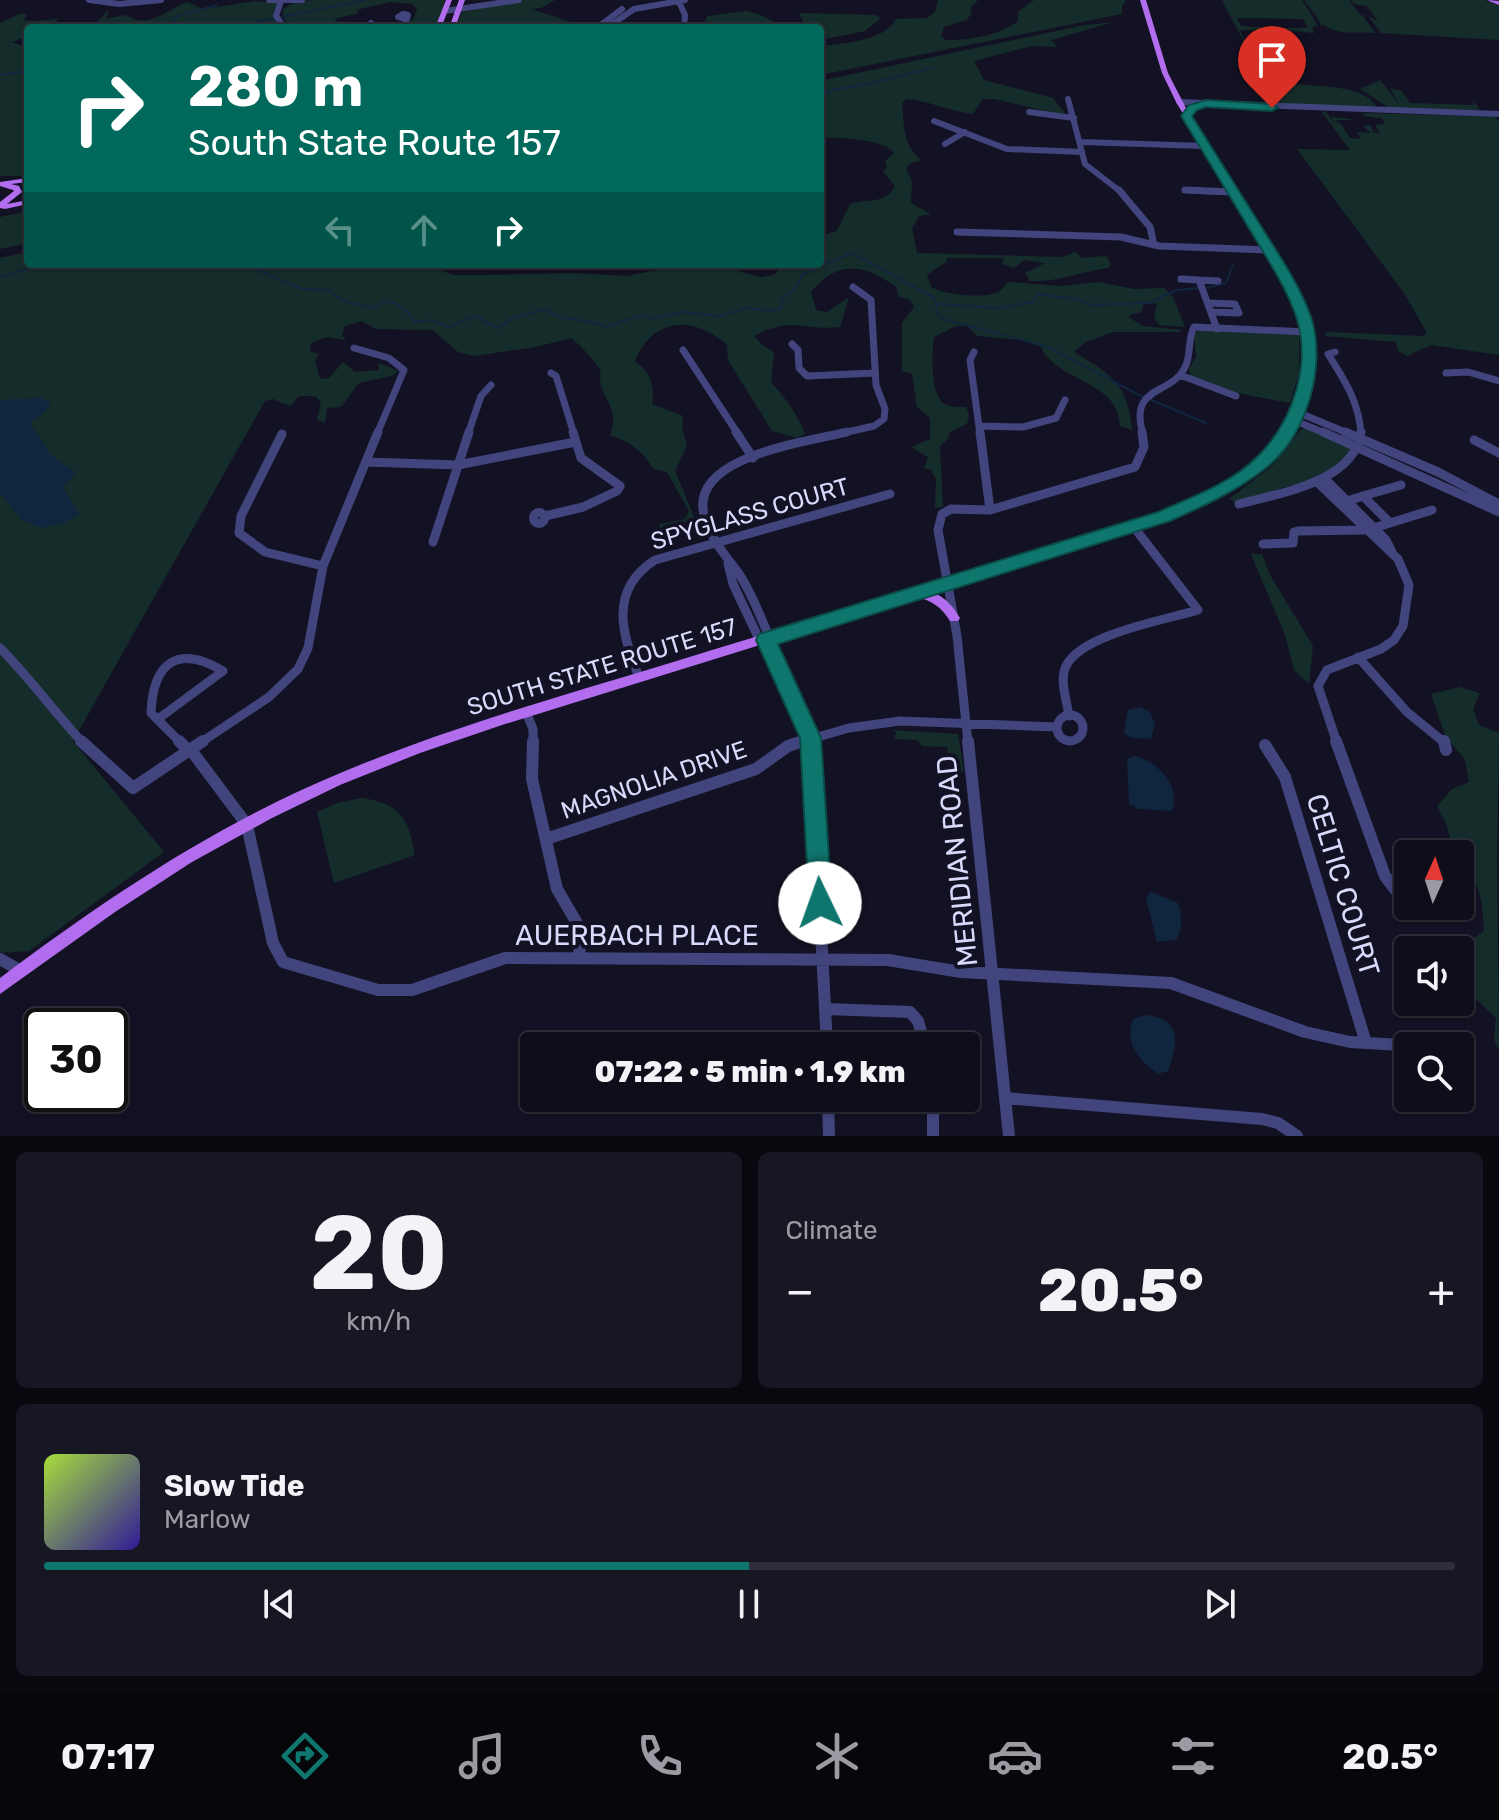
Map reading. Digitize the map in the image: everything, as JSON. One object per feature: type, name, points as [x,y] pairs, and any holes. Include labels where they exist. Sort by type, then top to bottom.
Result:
[{"type":"main road","points":[[440,24],[449,0]]},
{"type":"main road","points":[[453,24],[462,0]]},
{"type":"main road","name":"SOUTH STATE ROUTE 157","points":[[0,987],[181,862],[307,794],[382,762],[526,712],[1133,526],[1189,506],[1232,485],[1263,461],[1295,416],[1307,381],[1307,332],[1298,302],[1179,102],[1165,73],[1143,0]]},
{"type":"main road","points":[[1491,0],[1499,3]]},
{"type":"main road","points":[[1187,116],[1193,107],[1206,104]]},
{"type":"main road","points":[[0,184],[24,181]]},
{"type":"main road","points":[[0,184],[16,188],[18,192],[0,207]]},
{"type":"main road","points":[[0,207],[24,203]]},
{"type":"main road","points":[[912,593],[935,597],[954,618]]},
{"type":"street","points":[[89,0],[119,4],[161,0]]},
{"type":"street","points":[[269,0],[302,0]]},
{"type":"street","points":[[445,11],[519,0]]},
{"type":"street","points":[[602,24],[618,10],[652,0]]},
{"type":"street","points":[[678,0],[685,15],[684,24]]},
{"type":"street","points":[[613,24],[634,9],[685,0]]},
{"type":"street","points":[[281,1],[276,16],[282,24]]},
{"type":"street","points":[[404,24],[407,19]]},
{"type":"street","points":[[1068,99],[1090,170],[1113,182],[1150,227],[1154,245]]},
{"type":"street","points":[[1179,102],[1499,114]]},
{"type":"street","points":[[1029,112],[1074,118]]},
{"type":"street","points":[[934,121],[1007,149],[1082,152]]},
{"type":"street","points":[[945,144],[965,132]]},
{"type":"street","points":[[1081,142],[1204,146]]},
{"type":"street","points":[[1185,190],[1232,192]]},
{"type":"street","points":[[957,232],[1121,237],[1154,245],[1269,250]]},
{"type":"street","points":[[1181,279],[1218,281]]},
{"type":"street","points":[[1199,280],[1217,329]]},
{"type":"street","points":[[827,1032],[811,738],[765,640],[733,584],[728,564],[701,508],[705,488],[721,470],[882,422],[886,413],[878,393],[875,373],[871,300],[853,287]]},
{"type":"street","points":[[1208,303],[1235,304],[1239,313],[1211,312]]},
{"type":"street","points":[[974,352],[970,360],[990,510],[1135,467],[1143,451],[1139,411],[1146,397],[1180,375],[1192,354],[1191,330],[1194,327],[1307,332]]},
{"type":"street","points":[[792,344],[798,350],[799,368],[807,376],[875,373]]},
{"type":"street","points":[[0,648],[27,675],[54,712],[96,757],[133,788],[269,697],[298,669],[310,637],[323,566],[404,368],[366,350],[354,348]]},
{"type":"street","points":[[683,350],[753,458]]},
{"type":"street","points":[[1239,504],[1320,480],[1348,462],[1360,443],[1363,425],[1357,403],[1328,354],[1335,352]]},
{"type":"street","points":[[1446,373],[1468,372],[1499,381]]},
{"type":"street","points":[[545,516],[583,507],[619,488],[617,481],[584,461],[575,442],[556,376],[551,373]]},
{"type":"street","points":[[1180,375],[1236,396]]},
{"type":"street","points":[[433,542],[481,396],[491,385]]},
{"type":"street","points":[[979,426],[1023,427],[1041,422],[1059,416],[1065,400]]},
{"type":"street","points":[[1295,416],[1424,468],[1499,512]]},
{"type":"street","points":[[282,434],[241,516],[239,533],[250,545],[298,563],[323,566]]},
{"type":"street","points":[[1474,440],[1499,453]]},
{"type":"street","points":[[366,462],[458,465],[575,442]]},
{"type":"street","points":[[1360,443],[1417,476],[1499,504]]},
{"type":"street","points":[[1417,476],[1424,468]]},
{"type":"street","points":[[1320,480],[1347,501],[1379,544],[1392,552],[1408,577],[1403,626],[1386,646],[1327,670],[1320,680],[1318,692],[1385,876],[1394,888]]},
{"type":"street","points":[[1320,480],[1365,523]]},
{"type":"street","points":[[1347,501],[1401,485]]},
{"type":"street","name":"SPYGLASS COURT","points":[[639,677],[622,626],[633,580],[642,568],[655,560],[890,494]]},
{"type":"street","points":[[1363,496],[1390,523]]},
{"type":"street","name":"MERIDIAN ROAD","points":[[990,510],[951,509],[942,514],[938,530],[954,618],[1009,1136]]},
{"type":"street","points":[[1365,523],[1377,510]]},
{"type":"street","points":[[1263,544],[1293,543],[1294,532],[1298,531],[1390,523],[1432,510]]},
{"type":"street","points":[[1069,716],[1064,679],[1066,665],[1074,654],[1096,642],[1198,610],[1133,526]]},
{"type":"street","points":[[158,719],[223,671],[197,657],[179,656],[168,663],[153,694],[151,713],[190,750],[247,825]]},
{"type":"street","points":[[1358,657],[1408,716],[1444,740],[1446,750]]},
{"type":"street","points":[[526,712],[533,729],[532,779],[557,889],[581,930],[579,958]]},
{"type":"street","points":[[1069,716],[1081,723],[1084,730],[1082,737],[1069,740],[1060,735],[1056,727],[1058,720],[1069,716]]},
{"type":"street","name":"MAGNOLIA DRIVE","points":[[546,839],[756,769],[788,746],[811,738],[900,721],[1056,727]]},
{"type":"street","name":"CELTIC COURT","points":[[1265,745],[1285,777],[1366,1043]]},
{"type":"street","name":"AUERBACH PLACE","points":[[247,825],[273,943],[283,962],[378,990],[412,990],[505,958],[888,960],[993,973],[1171,983],[1268,1021],[1329,1038],[1394,1045]]},
{"type":"street","points":[[0,959],[21,971]]},
{"type":"street","points":[[826,1009],[910,1012],[918,1021],[921,1032]]},
{"type":"street","points":[[1005,1098],[1262,1119],[1286,1127],[1297,1136]]},
{"type":"street","points":[[828,1112],[829,1136]]},
{"type":"street","points":[[933,1112],[933,1136]]},
{"type":"green space","points":[[445,0],[444,4],[447,4],[440,24],[406,24],[414,18],[417,9],[412,4],[391,2],[334,19],[342,24],[288,24],[283,9],[295,2]]},
{"type":"green space","points":[[523,0],[555,0],[541,8],[531,9],[577,24],[457,24],[462,12]]},
{"type":"green space","points":[[938,0],[978,0],[970,8],[972,14],[966,20],[944,27],[941,35],[945,40],[963,39],[1011,26],[1018,21],[1018,12],[1034,0],[1125,0],[1122,14],[824,74],[824,45],[873,37],[896,19],[927,18],[935,12]]},
{"type":"green space","points":[[1222,0],[1302,0],[1318,26],[1312,27],[1314,33],[1265,28],[1308,28],[1303,19],[1237,18],[1241,26],[1264,30],[1240,30],[1252,57]]},
{"type":"green space","points":[[1304,0],[1349,0],[1360,15],[1366,16],[1363,17],[1376,33],[1330,29]]},
{"type":"green space","points":[[1351,0],[1485,0],[1499,5],[1499,40],[1381,33],[1368,16],[1378,21],[1367,6],[1354,4]]},
{"type":"green space","points":[[255,1],[277,3],[277,16],[282,24],[96,24],[109,9],[106,19],[126,15],[149,20],[187,2],[203,9]]},
{"type":"green space","points":[[746,11],[780,24],[704,24],[707,16]]},
{"type":"green space","points":[[22,13],[27,15],[24,20],[60,18],[52,24],[24,24],[24,38],[12,42],[24,46],[24,176],[0,176],[0,23]]},
{"type":"green space","points":[[799,13],[874,15],[881,18],[865,31],[824,39],[824,24],[804,24]]},
{"type":"green space","points":[[1114,22],[1051,40],[1058,47],[1032,46],[974,61],[984,80],[1053,98],[1064,112],[1062,115],[995,99],[983,99],[973,114],[915,100],[906,99],[902,103],[908,141],[921,160],[909,164],[906,169],[912,181],[911,203],[931,214],[919,216],[912,228],[917,253],[1062,257],[1075,252],[1082,258],[1106,256],[1111,264],[1108,268],[1030,281],[1025,273],[1045,263],[1025,260],[1014,268],[1002,264],[1004,258],[947,258],[946,262],[927,275],[931,287],[945,292],[974,296],[992,294],[1008,282],[1061,286],[1099,282],[1134,289],[1164,288],[1173,297],[1185,327],[1159,325],[1154,317],[1157,303],[1144,304],[1141,312],[1128,316],[1142,326],[1182,330],[1180,332],[1113,332],[1086,342],[1074,352],[1116,382],[1127,402],[1132,430],[1120,426],[1110,399],[1060,368],[1041,347],[1021,340],[977,336],[968,326],[956,326],[934,337],[933,379],[937,395],[943,403],[966,407],[969,415],[967,424],[950,432],[948,439],[940,446],[943,507],[935,508],[936,479],[931,470],[924,468],[928,457],[911,447],[930,439],[930,418],[917,407],[912,374],[902,371],[902,323],[914,307],[909,299],[899,297],[896,287],[885,279],[863,270],[842,270],[821,281],[811,292],[816,310],[827,312],[849,297],[840,327],[779,326],[754,336],[774,352],[771,382],[791,406],[802,426],[805,434],[797,438],[772,431],[728,360],[727,345],[714,335],[688,325],[675,325],[652,336],[643,346],[635,361],[650,380],[652,404],[683,416],[682,428],[687,445],[675,471],[695,519],[657,532],[660,524],[685,519],[689,511],[667,472],[653,469],[635,448],[610,436],[613,417],[601,386],[600,370],[571,338],[536,347],[474,356],[458,352],[433,330],[376,329],[362,321],[345,326],[342,335],[346,340],[327,337],[311,343],[310,351],[319,354],[315,361],[320,379],[329,378],[343,362],[355,372],[379,370],[378,363],[399,371],[391,376],[359,383],[341,407],[327,408],[325,423],[317,420],[321,402],[315,396],[299,396],[290,406],[273,399],[265,401],[73,741],[164,852],[29,951],[0,953],[0,258],[24,253],[24,268],[434,268],[454,275],[572,273],[627,276],[690,268],[734,270],[761,277],[774,275],[780,268],[824,268],[824,235],[837,231],[850,204],[887,196],[895,186],[883,171],[887,167],[885,161],[894,153],[889,148],[860,140],[824,138],[824,80],[1080,26]]},
{"type":"green space","points":[[1254,60],[1265,74],[1277,80],[1341,88],[1368,98],[1377,107],[1277,105]]},
{"type":"green space","points":[[1380,80],[1402,108],[1390,89],[1401,90],[1410,103],[1474,105],[1471,98],[1480,110],[1390,108],[1360,89]]},
{"type":"green space","points":[[1321,111],[1327,113],[1335,126],[1331,117],[1351,119],[1354,124],[1351,120],[1334,120],[1341,124],[1350,138],[1361,139],[1357,132],[1371,133],[1363,126],[1371,125],[1373,132],[1380,134],[1375,125],[1385,124],[1382,118],[1364,116],[1363,113],[1495,117],[1499,121],[1499,355],[1431,345],[1407,356],[1398,351],[1396,342],[1325,336],[1326,332],[1422,336],[1427,333],[1404,293],[1297,149],[1350,150]]},
{"type":"green space","points":[[24,212],[24,244],[0,249],[0,217]]},
{"type":"green space","points":[[1198,331],[1299,335],[1299,373],[1290,403],[1232,392],[1191,377],[1189,369],[1196,357],[1194,334]]},
{"type":"green space","points":[[1310,428],[1353,447],[1338,466],[1310,480],[1235,502],[1229,499],[1272,466],[1301,429]]},
{"type":"green space","points":[[1251,554],[1262,554],[1270,575],[1313,646],[1309,684],[1294,670],[1285,635]]},
{"type":"green space","points":[[1460,687],[1480,693],[1473,709],[1479,725],[1499,733],[1499,1050],[1494,1040],[1496,1018],[1474,997],[1474,938],[1484,931],[1483,911],[1474,880],[1474,840],[1451,840],[1437,806],[1452,789],[1469,782],[1465,760],[1445,735],[1431,694]]},
{"type":"green space","points":[[890,730],[958,734],[964,772],[951,772],[947,747],[922,746],[917,740],[894,739],[896,732]]},
{"type":"green space","points":[[361,798],[385,804],[400,814],[409,831],[415,855],[334,883],[317,812]]},
{"type":"water","points":[[41,398],[51,402],[45,412],[30,423],[50,454],[76,473],[63,487],[79,515],[64,523],[42,528],[23,521],[0,494],[0,400]]},
{"type":"water","points":[[1140,707],[1150,712],[1155,724],[1151,739],[1131,738],[1124,733],[1128,710]]},
{"type":"water","points":[[1134,756],[1151,763],[1165,776],[1174,793],[1172,811],[1138,809],[1129,804],[1127,759]]},
{"type":"water","points":[[1151,892],[1178,903],[1181,922],[1176,940],[1157,942],[1146,898]]},
{"type":"water","points":[[1144,1015],[1166,1021],[1174,1034],[1174,1051],[1168,1071],[1158,1074],[1139,1057],[1132,1044],[1133,1019]]},
{"type":"waterway","points":[[280,17],[365,0]]},
{"type":"waterway","points":[[168,24],[178,16],[217,5]]},
{"type":"waterway","points":[[260,24],[257,22],[274,18]]},
{"type":"waterway","points":[[824,96],[834,89],[933,68]]},
{"type":"waterway","points":[[0,75],[24,72]]},
{"type":"waterway","points":[[824,265],[852,253],[933,297],[937,304],[936,312],[943,319],[1048,347],[1143,397]]},
{"type":"waterway","points":[[1206,288],[1226,283],[1233,265]]},
{"type":"waterway","points":[[0,277],[30,268]]},
{"type":"waterway","points":[[253,268],[302,289],[329,290],[345,301],[364,306],[377,308],[382,301],[393,302],[415,322],[432,320],[449,327],[475,316],[498,328],[513,318],[546,309],[559,316],[606,327],[639,316],[654,318],[683,312],[719,316],[747,308],[771,311],[781,308],[782,298],[795,289],[803,274],[817,268]]},
{"type":"waterway","points":[[938,304],[999,308],[1033,302],[1038,294],[1076,299],[1092,305],[1148,303],[1177,290],[1200,288]]},
{"type":"waterway","points":[[1149,399],[1206,423]]},
{"type":"route","points":[[820,903],[811,738],[766,640],[1164,516],[1218,493],[1263,461],[1287,431],[1304,396],[1309,353],[1304,318],[1285,277],[1187,116],[1193,107],[1206,104],[1272,108]]}]
